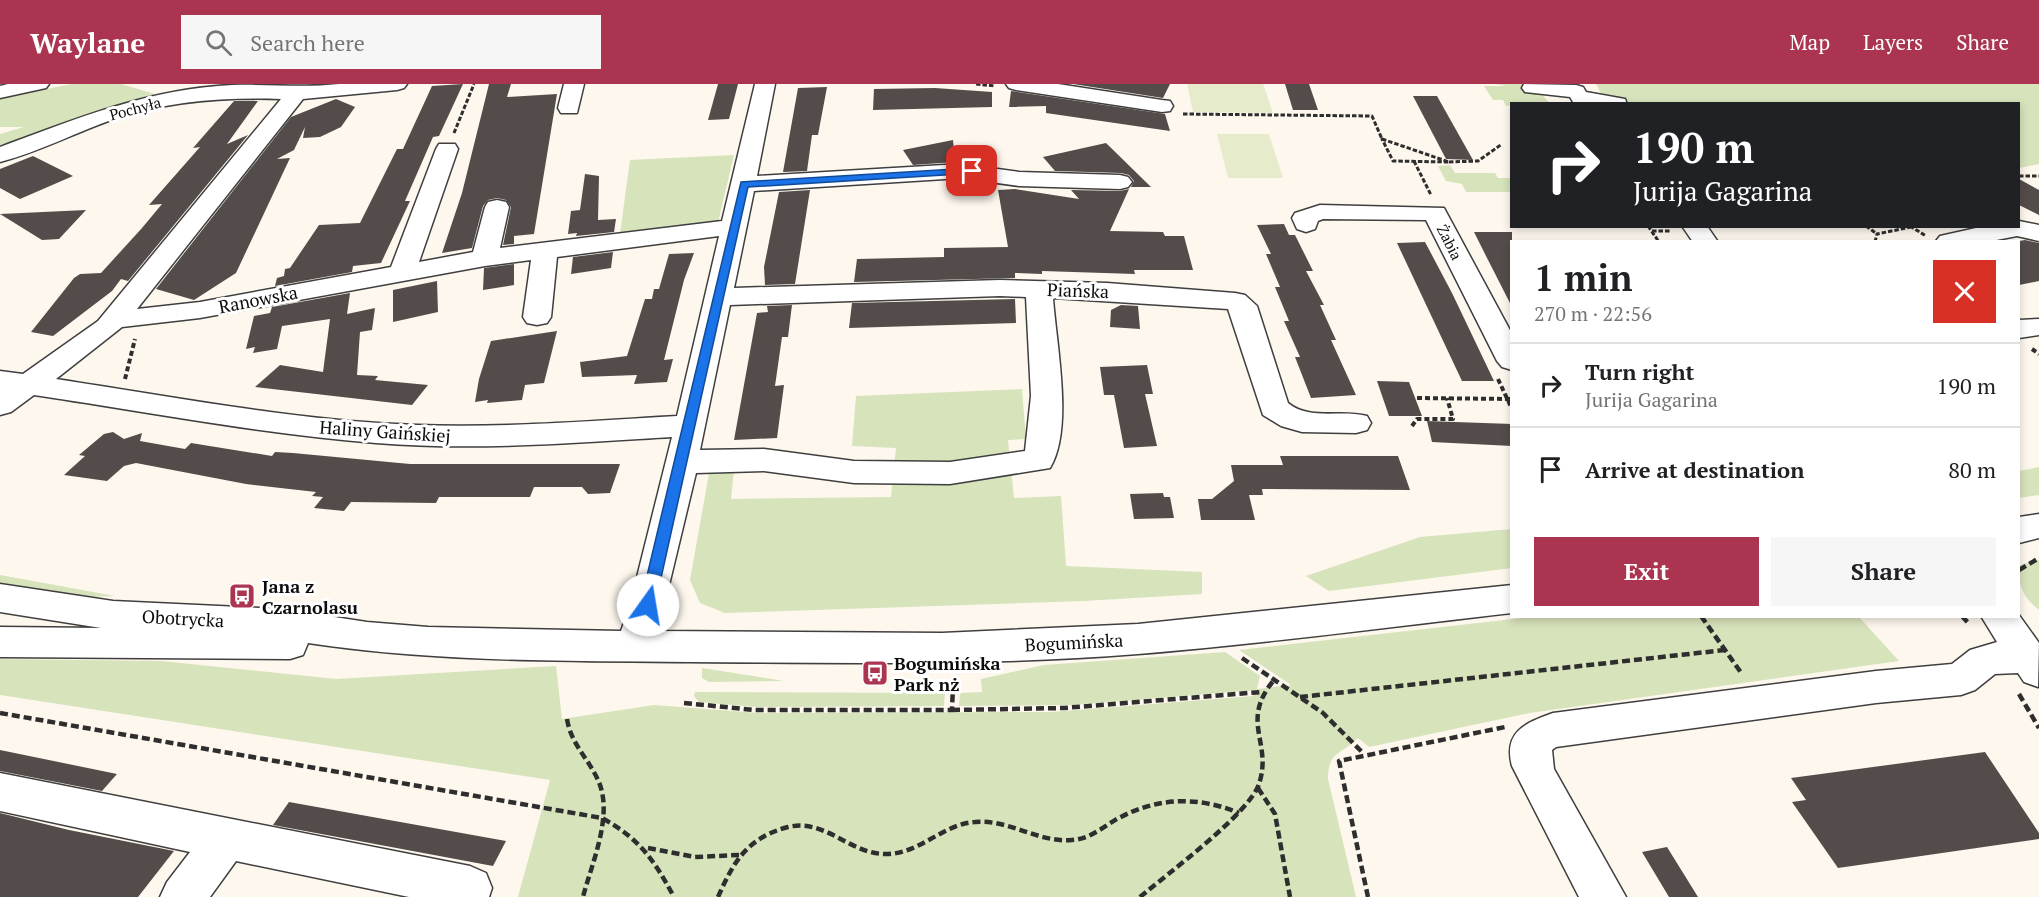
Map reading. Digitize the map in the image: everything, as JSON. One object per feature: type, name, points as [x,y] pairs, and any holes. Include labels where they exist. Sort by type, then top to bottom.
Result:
[{"type":"street","points":[[0,92],[39,84]]},
{"type":"street","points":[[154,84],[180,97]]},
{"type":"street","points":[[226,92],[251,84]]},
{"type":"street","name":"Pochyła","points":[[0,155],[111,113],[180,97],[226,92],[397,84]]},
{"type":"street","points":[[569,108],[574,84]]},
{"type":"street","points":[[634,647],[648,605],[682,462],[765,84]]},
{"type":"street","points":[[1016,84],[1162,106]]},
{"type":"street","points":[[1532,87],[1579,94],[1609,102]]},
{"type":"street","points":[[83,392],[107,326],[282,90]]},
{"type":"street","points":[[403,272],[447,149]]},
{"type":"street","points":[[744,184],[962,171],[1019,179],[1120,182]]},
{"type":"street","points":[[485,258],[497,207]]},
{"type":"street","name":"Żabia","points":[[1306,224],[1304,218],[1320,212],[1435,213],[1510,357]]},
{"type":"street","name":"Ranowska","points":[[107,326],[485,258],[734,227]]},
{"type":"street","points":[[1954,240],[2017,228],[2039,233]]},
{"type":"street","points":[[1682,229],[1702,240]]},
{"type":"street","points":[[537,317],[545,250]]},
{"type":"street","name":"Piańska","points":[[718,297],[967,288],[1039,289],[1235,301],[1244,306],[1274,408],[1282,416],[1294,421],[1356,423]]},
{"type":"street","points":[[682,462],[764,460],[854,472],[950,472],[1040,460],[1047,418],[1047,394],[1039,289]]},
{"type":"street","points":[[0,405],[14,382],[107,326]]},
{"type":"street","points":[[2020,329],[2039,327]]},
{"type":"street","name":"Haliny Gaińskiej","points":[[14,382],[262,420],[403,435],[504,435],[689,426]]},
{"type":"street","points":[[2020,530],[2039,526]]},
{"type":"street","name":"Obotrycka","points":[[0,598],[113,615],[282,624],[428,642],[634,647]]},
{"type":"street","name":"Bogumińska","points":[[634,647],[942,648],[1127,639],[1204,633],[1510,599]]},
{"type":"street","points":[[2000,618],[2034,664]]},
{"type":"street","name":"Obotrycka","points":[[0,642],[280,645],[367,636]]},
{"type":"street","points":[[1603,897],[1536,775],[1529,753],[1532,742],[1541,734],[1553,730],[1876,687],[1961,679],[1983,661],[1995,658],[2034,664]]},
{"type":"street","points":[[0,792],[470,888]]},
{"type":"street","points":[[183,897],[226,839]]},
{"type":"path","points":[[447,149],[474,84]]},
{"type":"path","points":[[1182,114],[1372,116],[1393,161],[1478,161],[1502,144]]},
{"type":"path","points":[[1382,139],[1449,162]]},
{"type":"path","points":[[2020,176],[2039,176]]},
{"type":"path","points":[[1650,228],[1658,240]]},
{"type":"path","points":[[1869,228],[1877,234],[1906,228]]},
{"type":"path","points":[[1652,231],[1682,229]]},
{"type":"path","points":[[1876,240],[1877,234]]},
{"type":"path","points":[[123,387],[140,319]]},
{"type":"path","points":[[1418,398],[1510,399]]},
{"type":"path","points":[[1412,426],[1417,419],[1454,419],[1447,398]]},
{"type":"path","points":[[2020,569],[2039,558]]},
{"type":"path","points":[[1702,618],[1745,679]]},
{"type":"path","points":[[1204,633],[1323,713],[1363,754]]},
{"type":"path","points":[[1300,697],[1725,650]]},
{"type":"path","points":[[1140,897],[1239,813],[1258,788],[1263,770],[1256,712],[1261,692],[1274,680]]},
{"type":"path","points":[[952,710],[953,686]]},
{"type":"path","points":[[684,703],[755,710],[1064,708],[1261,692]]},
{"type":"path","points":[[0,713],[602,818],[620,827],[647,848],[674,897]]},
{"type":"path","points":[[567,719],[569,737],[598,780],[604,804],[583,897]]},
{"type":"path","points":[[1368,897],[1340,761],[1363,754],[1507,727],[1532,742]]},
{"type":"path","points":[[1258,788],[1275,814],[1290,897]]},
{"type":"path","points":[[718,897],[740,855],[777,831],[807,825],[825,828],[875,854],[891,854],[905,851],[953,825],[974,821],[997,821],[1054,840],[1073,840],[1089,836],[1130,812],[1155,803],[1203,800],[1239,813]]},
{"type":"path","points":[[647,848],[695,857],[740,855]]},
{"type":"green space","points":[[72,84],[121,84],[155,94],[143,101],[0,152],[0,134],[24,127],[0,127],[0,98]]},
{"type":"green space","points":[[1187,84],[1263,84],[1273,113],[1193,112]]},
{"type":"green space","points":[[1495,84],[1548,84],[1550,87],[1541,93],[1548,102],[1510,102],[1510,106],[1506,106],[1503,100],[1493,100],[1484,86],[1507,86]]},
{"type":"green space","points":[[1596,84],[2039,84],[2039,164],[2020,168],[2020,102],[1605,101]]},
{"type":"green space","points":[[1217,134],[1269,134],[1283,178],[1228,178]]},
{"type":"green space","points":[[734,155],[718,222],[620,234],[630,160]]},
{"type":"green space","points":[[1450,165],[1455,173],[1495,173],[1498,178],[1510,178],[1510,192],[1466,192],[1462,184],[1446,181],[1438,166]]},
{"type":"green space","points":[[1022,389],[1026,439],[1008,440],[1014,498],[1061,496],[1066,566],[1202,572],[1202,594],[1084,601],[725,613],[700,603],[690,580],[713,451],[736,450],[731,499],[891,497],[896,448],[852,446],[856,396]]},
{"type":"green space","points":[[2039,467],[2039,495],[2020,498],[2020,471]]},
{"type":"green space","points":[[1510,529],[1510,568],[1329,591],[1306,576],[1420,537]]},
{"type":"green space","points":[[2039,560],[2039,610],[2022,590],[2020,565]]},
{"type":"green space","points":[[0,575],[115,596],[89,597],[0,584]]},
{"type":"green space","points":[[1522,618],[1860,618],[1899,661],[1530,713],[1369,747],[1358,738],[1333,758],[1328,779],[1356,897],[518,897],[550,780],[0,695],[0,659],[161,661],[336,679],[556,666],[562,719],[654,705],[759,713],[1051,712],[1253,696],[1256,690],[1073,705],[959,706],[960,693],[982,692],[981,679],[1044,665],[1225,652],[1260,676],[1257,689],[1291,685],[1239,650]]},
{"type":"green space","points":[[702,668],[784,681],[709,682],[702,678]]},
{"type":"green space","points":[[695,692],[945,693],[944,706],[755,707],[699,702],[694,696]]},
{"type":"building","points":[[463,84],[439,136],[433,137],[405,201],[410,201],[381,263],[353,266],[352,272],[275,286],[277,278],[284,276],[285,269],[290,268],[319,225],[360,223],[397,149],[403,149],[432,86]]},
{"type":"building","points":[[489,84],[511,84],[507,97],[557,94],[534,234],[514,236],[514,244],[503,245],[511,207],[506,200],[497,198],[488,200],[483,206],[472,248],[442,253],[462,193]]},
{"type":"building","points":[[718,84],[738,84],[729,119],[708,120]]},
{"type":"building","points":[[1073,84],[1170,84],[1163,98]]},
{"type":"building","points":[[1285,84],[1309,84],[1318,110],[1293,110]]},
{"type":"building","points":[[827,87],[818,135],[812,135],[807,171],[783,172],[798,88]]},
{"type":"building","points":[[935,88],[992,92],[992,107],[873,110],[874,89]]},
{"type":"building","points":[[1011,91],[1165,114],[1170,131],[1046,113],[1046,106],[1009,107]]},
{"type":"building","points":[[1413,96],[1437,96],[1473,160],[1446,159]]},
{"type":"building","points":[[336,99],[355,107],[341,127],[320,137],[303,138],[305,127],[294,150],[277,159],[290,158],[236,273],[194,300],[156,289],[291,117]]},
{"type":"building","points":[[234,101],[258,101],[227,144],[248,135],[128,281],[121,279],[112,291],[53,336],[31,332],[74,278],[80,274],[101,273],[142,228],[162,204],[149,205],[200,147],[193,148]]},
{"type":"building","points":[[953,140],[955,162],[913,165],[903,150]]},
{"type":"building","points":[[1106,143],[1151,187],[1131,187],[1134,181],[1129,175],[1121,173],[1055,171],[1043,157]]},
{"type":"building","points":[[33,156],[73,176],[20,199],[0,188],[0,169]]},
{"type":"building","points":[[585,174],[599,176],[598,220],[616,219],[614,232],[576,236],[577,233],[568,234],[571,211],[580,210]]},
{"type":"building","points":[[2020,180],[2039,190],[2039,215],[2020,206]]},
{"type":"building","points":[[1015,189],[1079,199],[1071,190],[1120,191],[1129,189],[1110,231],[1163,232],[1165,236],[1184,236],[1193,270],[1134,270],[1135,274],[1042,271],[1042,274],[1015,273],[1015,278],[854,282],[857,259],[944,257],[944,248],[1008,247],[998,190]]},
{"type":"building","points":[[810,190],[795,284],[765,285],[764,267],[779,192]]},
{"type":"building","points":[[86,210],[59,239],[42,240],[0,214]]},
{"type":"building","points":[[1284,224],[1289,235],[1295,235],[1313,271],[1306,271],[1324,305],[1320,305],[1336,340],[1331,340],[1356,395],[1311,398],[1295,357],[1300,357],[1284,321],[1289,321],[1275,287],[1280,287],[1266,254],[1271,254],[1257,225]]},
{"type":"building","points":[[1474,232],[1512,232],[1510,303]]},
{"type":"building","points":[[2020,241],[2039,243],[2039,281],[2020,285]]},
{"type":"building","points":[[1425,242],[1494,381],[1462,381],[1397,243]]},
{"type":"building","points":[[613,252],[611,268],[571,274],[573,257]]},
{"type":"building","points":[[694,253],[684,280],[664,360],[673,359],[667,382],[634,384],[637,375],[582,377],[580,362],[627,356],[645,299],[652,299],[654,289],[659,289],[669,254]]},
{"type":"building","points":[[514,264],[514,285],[483,290],[484,268]]},
{"type":"building","points":[[437,281],[438,312],[393,322],[393,290]]},
{"type":"building","points":[[350,293],[347,314],[375,308],[372,330],[360,332],[357,375],[378,376],[375,380],[428,385],[412,405],[255,387],[280,365],[323,372],[330,319],[282,326],[277,349],[253,353],[255,347],[246,349],[254,316],[270,313],[272,307]]},
{"type":"building","points":[[1015,299],[1016,323],[849,328],[852,303]]},
{"type":"building","points":[[792,305],[788,337],[782,337],[775,386],[784,385],[777,438],[734,440],[757,313],[768,312],[767,306]]},
{"type":"building","points":[[1121,305],[1138,306],[1140,329],[1110,327],[1111,310]]},
{"type":"building","points":[[557,331],[544,383],[525,385],[522,400],[475,402],[479,379],[491,341]]},
{"type":"building","points":[[1147,365],[1153,394],[1145,394],[1157,446],[1124,448],[1114,395],[1104,395],[1100,367]]},
{"type":"building","points":[[1377,381],[1409,382],[1422,416],[1389,416]]},
{"type":"building","points":[[1427,421],[1510,424],[1510,446],[1432,442]]},
{"type":"building","points":[[113,432],[124,439],[142,433],[140,441],[185,449],[191,443],[272,456],[275,452],[293,453],[410,464],[620,464],[610,493],[588,494],[582,487],[534,487],[530,497],[439,497],[436,503],[351,502],[344,511],[314,508],[323,497],[312,496],[316,492],[246,484],[136,463],[124,466],[107,481],[64,475],[85,456],[79,455],[104,434]]},
{"type":"building","points":[[1280,456],[1398,456],[1410,490],[1262,489],[1263,495],[1249,495],[1255,520],[1201,520],[1198,499],[1212,499],[1234,481],[1231,465],[1283,465]]},
{"type":"building","points":[[1163,493],[1164,497],[1170,497],[1174,518],[1134,519],[1130,494]]},
{"type":"building","points":[[0,750],[117,774],[102,791],[0,771]]},
{"type":"building","points":[[1985,752],[2039,833],[2039,839],[1838,868],[1792,802],[1806,800],[1791,778]]},
{"type":"building","points":[[289,802],[506,841],[493,866],[273,825]]},
{"type":"building","points":[[0,813],[69,830],[174,851],[138,897],[0,897]]},
{"type":"building","points":[[1667,847],[1698,897],[1669,897],[1642,852]]},
{"type":"place","name":"Jana z Czarnolasu","points":[[242,596]]},
{"type":"place","name":"Bogumińska Park nż","points":[[875,673]]},
{"type":"route","points":[[648,605],[744,184],[972,171]]}]
